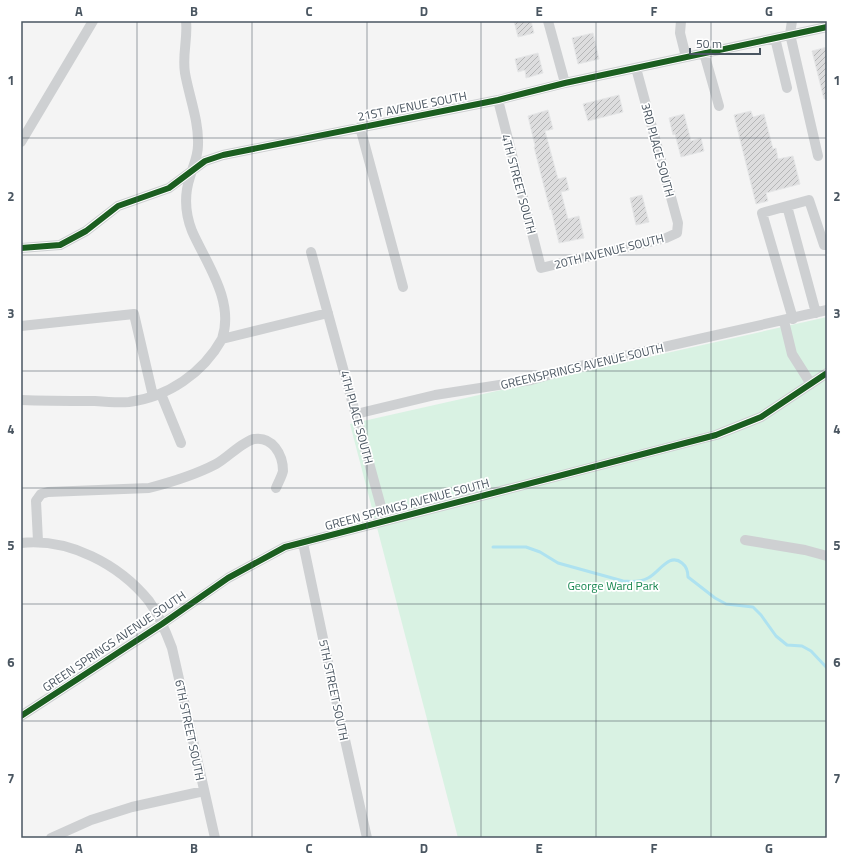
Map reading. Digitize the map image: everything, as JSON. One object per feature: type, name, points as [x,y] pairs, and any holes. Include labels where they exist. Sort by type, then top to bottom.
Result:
[{"type":"street","points":[[21,142],[93,21]]},
{"type":"street","points":[[21,400],[129,402],[157,395],[186,380],[198,370],[216,350],[222,339],[224,316],[223,299],[220,288],[200,250],[188,222],[185,201],[186,190],[197,154],[198,144],[197,128],[185,73],[184,61],[186,21]]},
{"type":"street","points":[[548,21],[565,83]]},
{"type":"street","points":[[681,21],[680,33],[686,57]]},
{"type":"street","points":[[792,21],[790,34],[818,156]]},
{"type":"street","name":"21ST AVENUE SOUTH","points":[[21,248],[60,245],[86,231],[118,206],[169,188],[205,161],[223,155],[498,100],[565,83],[775,38],[823,25]]},
{"type":"street","points":[[775,38],[787,88]]},
{"type":"street","points":[[704,53],[719,106]]},
{"type":"street","name":"3RD PLACE SOUTH","points":[[636,68],[678,223],[677,233]]},
{"type":"street","name":"4TH STREET SOUTH","points":[[498,100],[541,268]]},
{"type":"street","points":[[360,127],[403,287]]},
{"type":"street","points":[[812,384],[792,354],[789,320],[762,213],[808,200],[826,245],[827,256]]},
{"type":"street","points":[[787,206],[816,313]]},
{"type":"street","name":"20TH AVENUE SOUTH","points":[[541,268],[666,238],[677,233]]},
{"type":"street","name":"4TH PLACE SOUTH","points":[[311,252],[385,521]]},
{"type":"street","name":"GREENSPRINGS AVENUE SOUTH","points":[[356,414],[435,395],[531,380],[576,367],[789,320],[827,310]]},
{"type":"street","points":[[222,339],[328,313]]},
{"type":"street","points":[[21,326],[134,314],[157,395],[181,443]]},
{"type":"street","name":"GREEN SPRINGS AVENUE SOUTH","points":[[21,716],[162,624],[228,578],[285,547],[716,435],[761,417],[827,374]]},
{"type":"street","points":[[38,541],[36,501],[41,494],[48,492],[150,488],[163,485],[186,478],[217,464],[253,439],[265,440],[274,444],[281,459],[283,472],[276,488]]},
{"type":"street","points":[[744,540],[805,550],[827,556]]},
{"type":"street","name":"6TH STREET SOUTH","points":[[21,543],[38,541],[68,547],[103,561],[132,583],[150,602],[162,624],[172,648],[215,838]]},
{"type":"street","name":"5TH STREET SOUTH","points":[[303,543],[367,838]]},
{"type":"street","points":[[51,838],[90,820],[132,806],[204,791]]},
{"type":"green space","name":"George Ward Park","points":[[827,317],[827,838],[458,838],[350,424]]},
{"type":"building","points":[[514,21],[531,21],[534,33],[518,37]]},
{"type":"building","points":[[593,33],[599,59],[578,64],[572,38]]},
{"type":"building","points":[[827,47],[827,99],[824,99],[812,51]]},
{"type":"building","points":[[538,53],[543,73],[526,78],[525,70],[518,72],[515,59]]},
{"type":"building","points":[[619,95],[623,112],[588,121],[583,104]]},
{"type":"building","points":[[548,110],[553,129],[545,131],[558,179],[566,177],[569,190],[561,192],[568,219],[579,216],[584,238],[559,243],[534,147],[528,116]]},
{"type":"building","points":[[751,111],[753,117],[764,114],[773,149],[776,148],[778,159],[793,156],[800,184],[766,193],[768,201],[756,204],[734,115]]},
{"type":"building","points":[[684,114],[691,141],[701,138],[704,151],[681,157],[669,118]]},
{"type":"building","points":[[642,195],[649,222],[636,225],[630,198]]},
{"type":"waterway","points":[[493,547],[526,547],[540,552],[558,563],[623,581],[645,579],[664,564],[677,560],[686,568],[688,577],[715,598],[726,604],[753,607],[761,615],[776,636],[787,645],[802,646],[811,651],[827,668]]},
{"type":"cycle path","points":[[21,248],[60,245],[86,231],[118,206],[169,188],[205,161],[223,155],[498,100],[565,83],[827,27]]},
{"type":"cycle path","points":[[21,716],[162,624],[228,578],[285,547],[716,435],[761,417],[827,373]]}]
